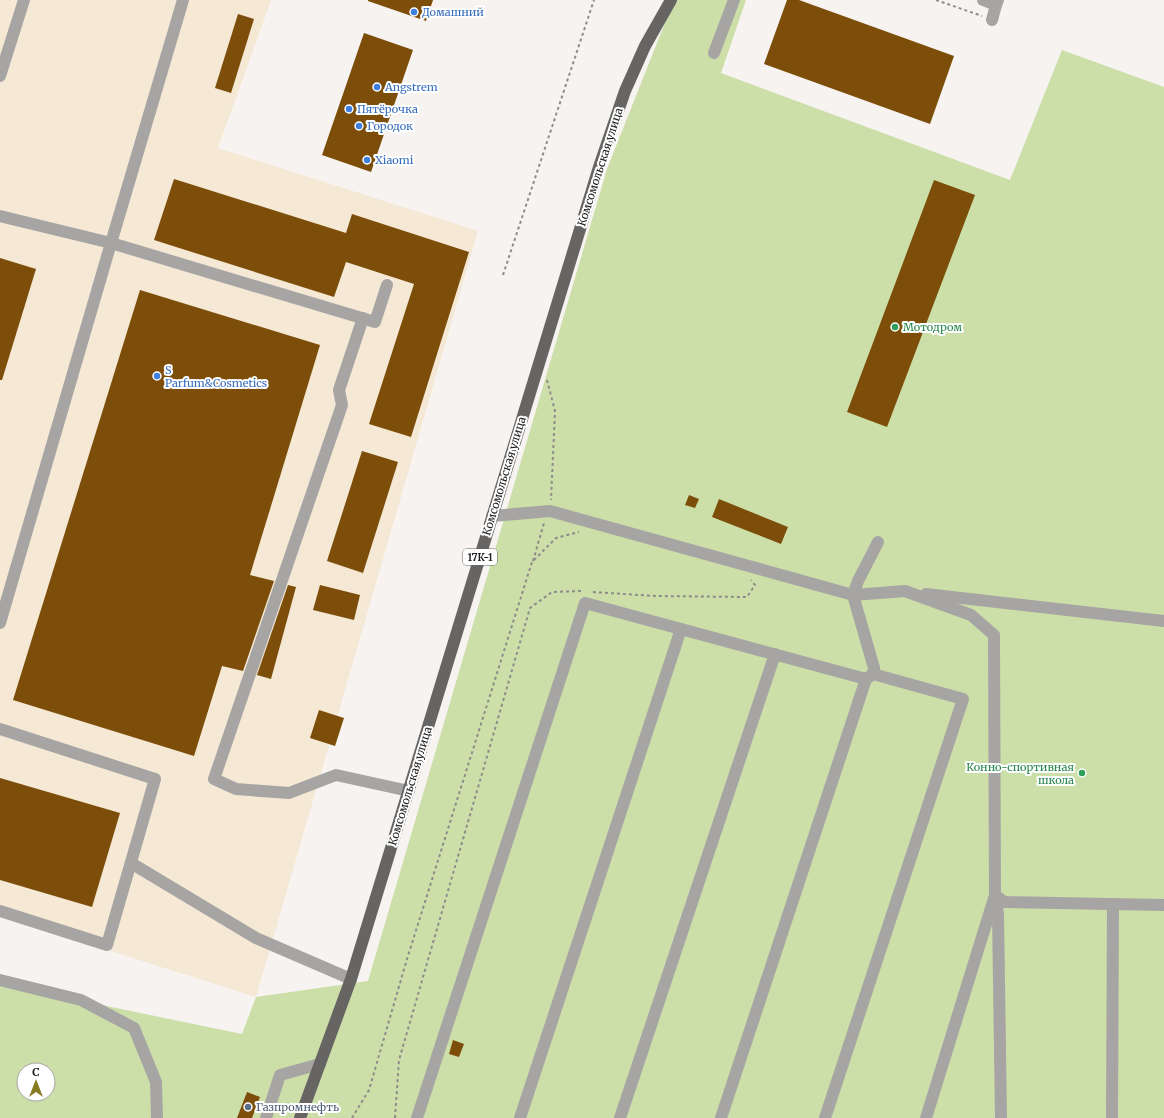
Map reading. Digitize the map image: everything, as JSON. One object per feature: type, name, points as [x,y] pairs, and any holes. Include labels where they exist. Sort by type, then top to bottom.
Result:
[{"type":"main road","name":"Комсомольская улица","points":[[300,1118],[350,979],[409,791],[599,166],[625,91],[645,46],[670,0]]},
{"type":"lane","points":[[0,76],[24,0]]},
{"type":"lane","points":[[0,623],[183,0]]},
{"type":"lane","points":[[714,53],[734,0]]},
{"type":"lane","points":[[983,0],[997,2],[992,20]]},
{"type":"lane","points":[[0,216],[111,243],[375,322],[387,286]]},
{"type":"lane","points":[[363,318],[339,390],[342,405],[214,779],[236,789],[289,793],[336,775],[409,791]]},
{"type":"lane","points":[[492,516],[550,511],[853,595],[905,591],[1164,621]]},
{"type":"lane","points":[[721,1118],[869,676],[874,668],[853,595],[858,581],[878,542]]},
{"type":"lane","points":[[905,591],[972,615],[994,635],[995,895],[998,914],[1001,1118]]},
{"type":"lane","points":[[416,1118],[585,603],[775,654],[963,699],[825,1118]]},
{"type":"lane","points":[[520,1118],[681,629]]},
{"type":"lane","points":[[620,1118],[775,654]]},
{"type":"lane","points":[[0,729],[155,779],[107,945],[0,911]]},
{"type":"lane","points":[[131,863],[256,938],[350,979]]},
{"type":"lane","points":[[995,895],[1004,902],[1164,905]]},
{"type":"lane","points":[[926,1118],[995,895]]},
{"type":"lane","points":[[1112,1118],[1114,904]]},
{"type":"lane","points":[[0,980],[81,1000],[134,1028],[156,1082],[157,1118]]},
{"type":"lane","points":[[266,1118],[280,1075],[320,1064]]},
{"type":"path","points":[[503,275],[594,0]]},
{"type":"path","points":[[936,0],[992,20]]},
{"type":"path","points":[[352,1118],[370,1090],[407,958],[542,526],[550,511],[554,411],[546,376]]},
{"type":"path","points":[[532,562],[556,538],[585,530]]},
{"type":"path","points":[[589,592],[655,596],[747,597],[755,585],[748,576]]},
{"type":"path","points":[[395,1118],[399,1060],[530,608],[552,592],[581,591]]},
{"type":"shaded area","points":[[0,0],[271,0],[218,148],[478,231],[256,997],[0,916]]},
{"type":"green space","points":[[674,0],[746,0],[721,73],[1010,180],[1062,50],[1164,87],[1164,1118],[0,1118],[0,984],[242,1034],[256,997],[368,981],[607,169]]},
{"type":"building","name":"Домашний","points":[[368,0],[433,0],[426,21]]},
{"type":"building","points":[[787,0],[799,0],[954,56],[930,124],[764,64]]},
{"type":"building","points":[[238,14],[254,19],[231,93],[215,88]]},
{"type":"building","name":"Городок","points":[[364,33],[413,50],[371,172],[322,155]]},
{"type":"building","points":[[174,179],[346,233],[352,214],[469,252],[411,437],[369,424],[414,284],[346,262],[334,297],[154,240]]},
{"type":"building","points":[[934,180],[975,195],[887,427],[847,412]]},
{"type":"building","points":[[0,258],[36,269],[2,380],[0,380]]},
{"type":"building","points":[[140,290],[320,345],[250,575],[274,581],[243,671],[222,666],[194,756],[13,700]]},
{"type":"building","points":[[362,451],[398,462],[363,573],[327,561]]},
{"type":"building","points":[[689,495],[699,499],[695,508],[685,505]]},
{"type":"building","points":[[719,499],[788,527],[781,544],[712,517]]},
{"type":"building","points":[[288,585],[296,587],[271,679],[257,675]]},
{"type":"building","points":[[320,585],[360,595],[354,620],[313,610]]},
{"type":"building","points":[[319,710],[344,718],[335,746],[310,738]]},
{"type":"building","points":[[0,778],[120,813],[92,907],[0,880]]},
{"type":"building","points":[[453,1040],[464,1044],[459,1057],[449,1054]]},
{"type":"building","name":"Газпромнефть","points":[[247,1092],[260,1097],[252,1118],[237,1118]]},
{"type":"place","name":"Домашний","points":[[414,12]]},
{"type":"place","name":"Angstrem","points":[[377,87]]},
{"type":"place","name":"Пятёрочка","points":[[349,109]]},
{"type":"place","name":"Городок","points":[[359,126]]},
{"type":"place","name":"Xiaomi","points":[[367,160]]},
{"type":"place","name":"Мотодром","points":[[895,327]]},
{"type":"place","name":"S Parfum&Cosmetics","points":[[157,376]]},
{"type":"place","name":"Конно-спортивная школа","points":[[1082,773]]},
{"type":"place","name":"Газпромнефть","points":[[248,1107]]}]
